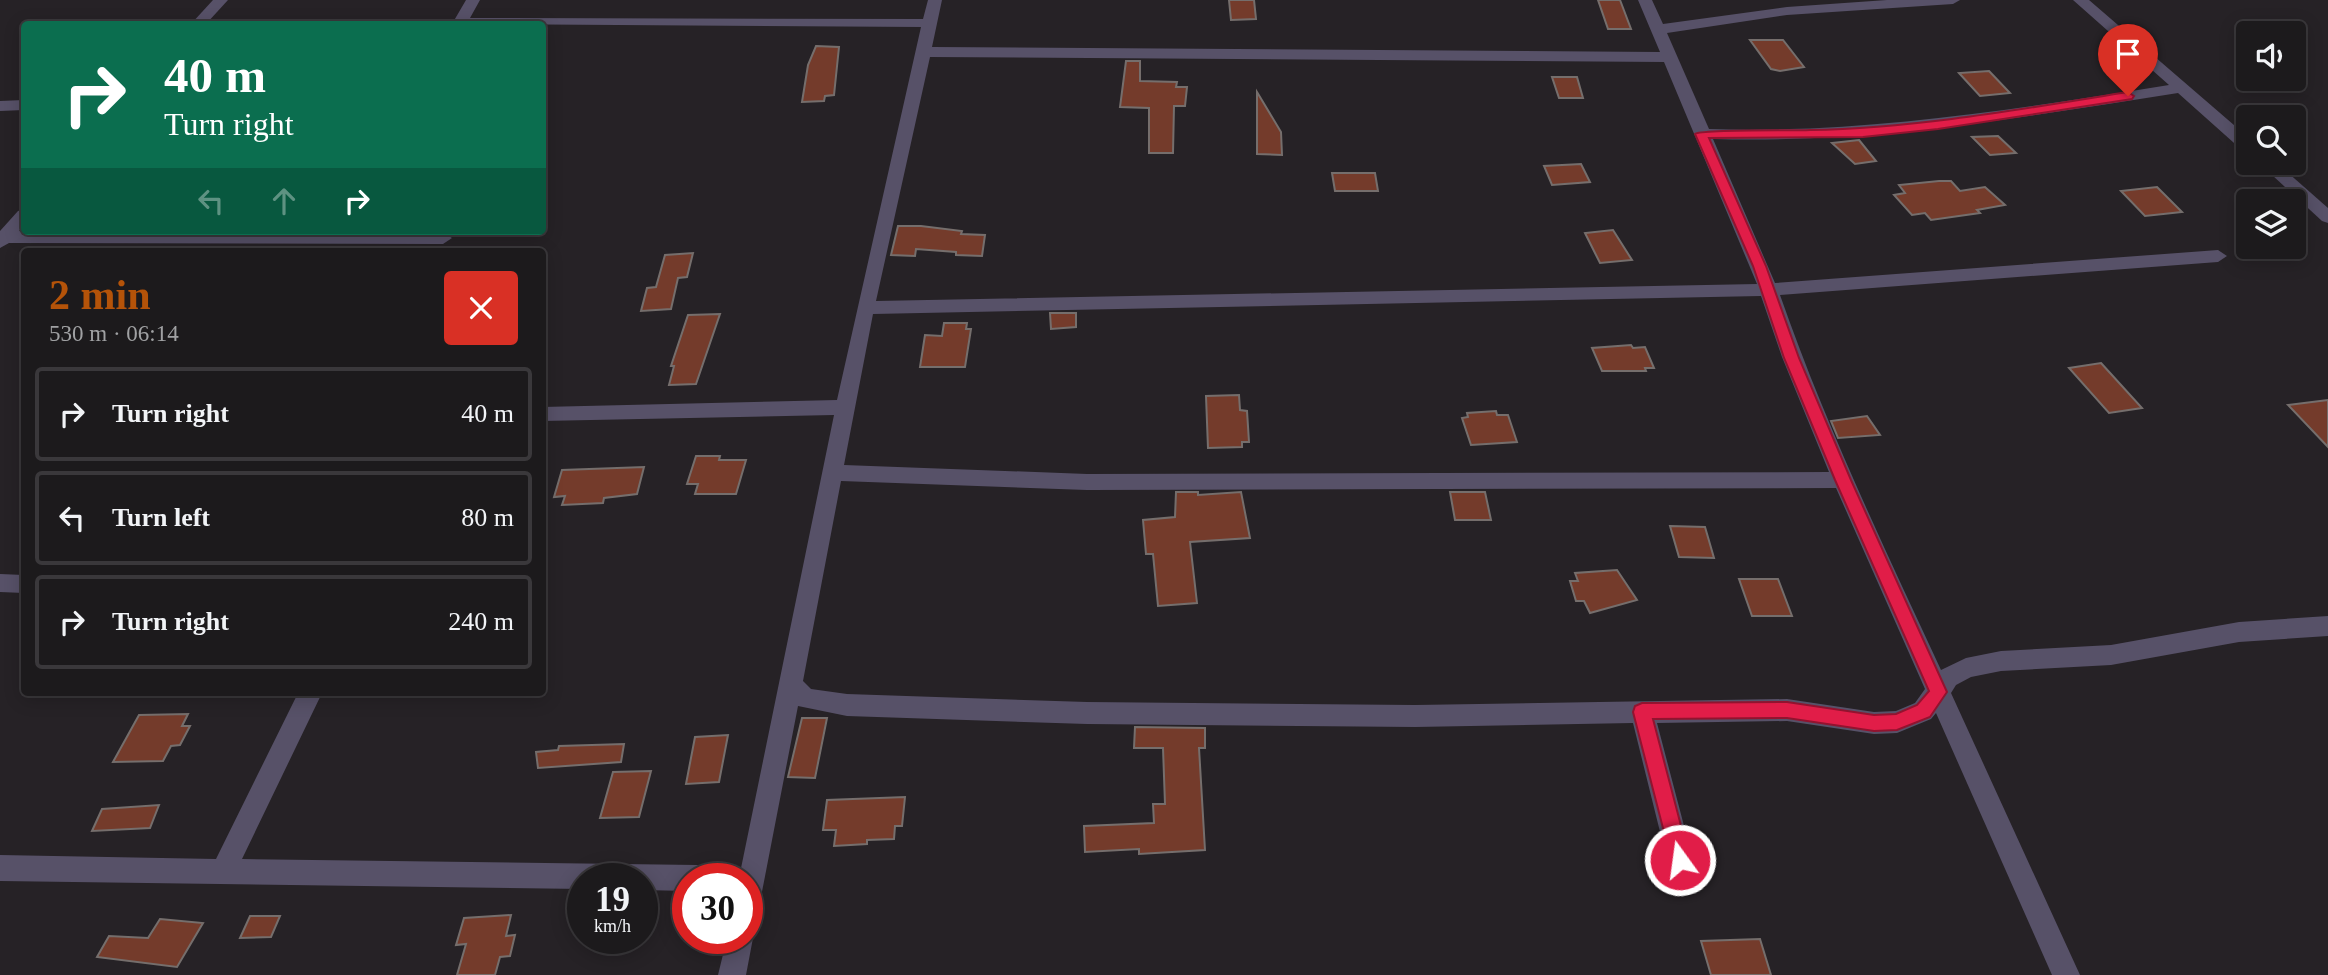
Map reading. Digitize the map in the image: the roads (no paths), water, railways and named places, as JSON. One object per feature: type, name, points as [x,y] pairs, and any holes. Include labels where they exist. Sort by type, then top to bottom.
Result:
[{"type":"street","points":[[201,21],[221,0]]},
{"type":"street","points":[[460,21],[473,0]]},
{"type":"street","points":[[754,863],[865,308],[935,0]]},
{"type":"street","points":[[1645,0],[1760,266],[1792,358],[1843,480],[2066,975]]},
{"type":"street","points":[[1657,29],[1787,11],[1953,0]]},
{"type":"street","points":[[2080,0],[2236,135]]},
{"type":"street","points":[[546,23],[930,23]]},
{"type":"street","points":[[923,52],[1668,57]]},
{"type":"street","points":[[1701,134],[1732,136],[1863,133],[1938,125],[2182,88]]},
{"type":"street","points":[[0,106],[21,105]]},
{"type":"street","points":[[2281,175],[2328,217]]},
{"type":"street","points":[[2,239],[21,218]]},
{"type":"street","points":[[2,239],[444,240]]},
{"type":"street","points":[[865,308],[1767,290],[2218,256]]},
{"type":"street","points":[[546,414],[845,407]]},
{"type":"street","points":[[832,473],[1087,482],[1843,480]]},
{"type":"street","points":[[0,583],[21,584]]},
{"type":"street","points":[[790,685],[805,698],[847,705],[1087,713],[1415,716],[1787,710],[1874,723],[1897,722],[1923,711],[1948,678],[1966,668],[2001,661],[2111,655],[2239,632],[2328,626]]},
{"type":"street","points":[[223,871],[309,696]]},
{"type":"street","points":[[1642,712],[1680,860]]},
{"type":"street","points":[[0,868],[672,878]]},
{"type":"street","points":[[732,975],[737,954]]}]
